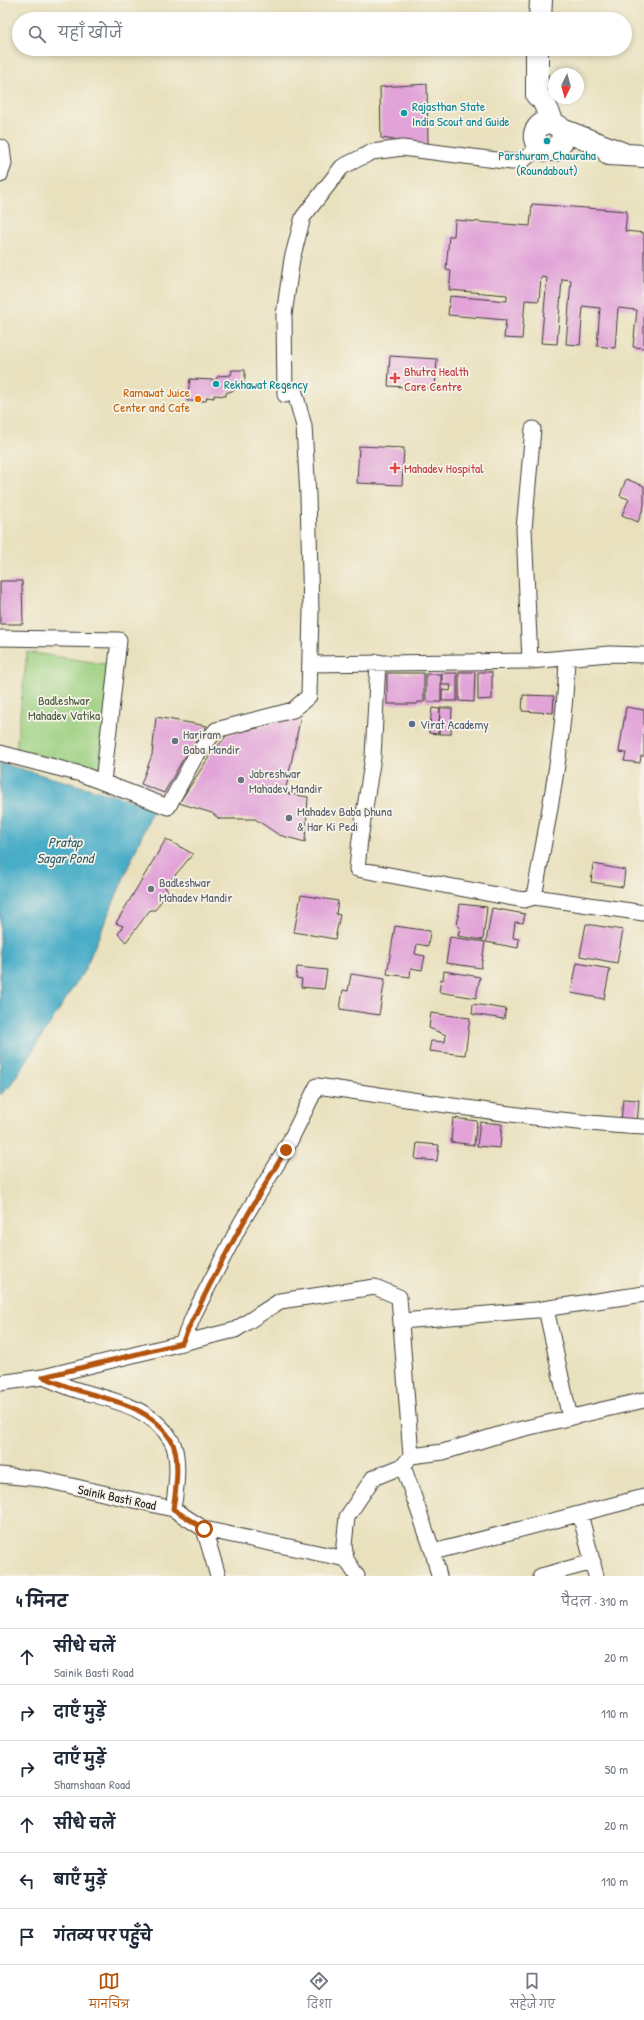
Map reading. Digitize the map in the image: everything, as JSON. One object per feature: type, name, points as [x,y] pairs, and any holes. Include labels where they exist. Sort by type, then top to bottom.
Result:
[{"type":"main road","points":[[540,12],[541,0]]},
{"type":"main road","points":[[537,56],[537,95],[543,100],[548,137],[634,155]]},
{"type":"street","points":[[0,753],[81,774],[168,807],[195,757],[216,730],[293,710],[309,696],[310,552],[304,426],[290,394],[284,315],[292,259],[303,217],[342,167],[372,152],[402,148],[512,162],[523,160],[548,137]]},
{"type":"street","points":[[0,147],[2,148],[4,164],[0,175]]},
{"type":"street","points":[[530,660],[524,529],[533,429]]},
{"type":"street","points":[[0,638],[119,640],[103,782]]},
{"type":"street","points":[[310,664],[530,660],[609,654],[644,656]]},
{"type":"street","points":[[534,897],[559,748],[566,684],[567,658]]},
{"type":"street","points":[[378,662],[373,757],[360,839],[357,869],[524,900],[534,897],[644,913]]},
{"type":"street","points":[[182,1343],[196,1310],[241,1223],[286,1150],[317,1086],[510,1114],[644,1127]]},
{"type":"street","points":[[0,1383],[43,1377],[235,1330],[280,1301],[375,1287],[399,1297],[402,1320],[407,1461],[439,1576]]},
{"type":"street","points":[[402,1320],[546,1309],[644,1294]]},
{"type":"street","points":[[546,1309],[570,1418]]},
{"type":"street","points":[[43,1377],[77,1390],[98,1395],[133,1407],[155,1420],[172,1440],[175,1454],[177,1472],[173,1509]]},
{"type":"street","points":[[357,1576],[346,1559],[344,1545],[347,1517],[372,1478],[407,1461],[443,1452],[505,1433],[644,1400]]},
{"type":"street","name":"Sainik Basti Road","points":[[0,1475],[41,1479],[173,1509],[204,1529],[346,1559]]},
{"type":"street","points":[[433,1552],[644,1497]]},
{"type":"street","points":[[541,1576],[595,1569],[580,1514]]},
{"type":"street","points":[[204,1529],[218,1576]]},
{"type":"green space","name":"Badleshwar Mahadev Vatika","points":[[27,652],[112,665],[100,769],[16,750]]},
{"type":"water","name":"Pratap Sagar Pond","points":[[0,763],[154,807],[85,969],[10,1086],[0,1095]]},
{"type":"building","name":"Rajasthan State India Scout and Guide","points":[[427,84],[428,145],[381,138],[380,87]]},
{"type":"building","points":[[532,204],[627,211],[625,231],[644,233],[644,348],[633,347],[637,310],[618,308],[615,348],[597,346],[600,308],[583,306],[580,345],[566,344],[571,280],[562,279],[557,344],[541,343],[547,278],[541,277],[539,301],[525,300],[522,339],[504,338],[506,320],[448,315],[450,296],[507,301],[507,295],[449,290],[451,271],[446,270],[449,236],[454,236],[455,220],[530,226]]},
{"type":"building","points":[[390,356],[437,359],[435,389],[388,386]]},
{"type":"building","name":"Rekhawat Regency","points":[[232,370],[245,370],[245,379],[240,388],[226,393],[226,396],[214,395],[214,398],[207,397],[206,401],[187,401],[190,379],[216,380],[218,376],[231,375]]},
{"type":"building","points":[[359,446],[404,448],[402,485],[357,483]]},
{"type":"building","points":[[626,479],[644,486],[644,506],[638,522],[622,515],[629,499],[620,496]]},
{"type":"building","points":[[0,581],[22,581],[23,624],[0,624]]},
{"type":"building","points":[[459,672],[475,672],[474,702],[459,701]]},
{"type":"building","points":[[478,672],[492,672],[492,699],[478,700]]},
{"type":"building","points":[[387,673],[424,673],[424,702],[418,702],[417,704],[387,704]]},
{"type":"building","points":[[442,673],[457,673],[457,701],[442,701],[442,690],[450,691],[451,685],[442,685]]},
{"type":"building","points":[[426,674],[441,674],[441,702],[426,702]]},
{"type":"building","points":[[523,695],[554,696],[553,713],[522,711]]},
{"type":"building","points":[[626,707],[644,710],[644,756],[641,756],[640,763],[624,761],[626,753],[619,752]]},
{"type":"building","points":[[432,708],[440,709],[438,734],[429,733]]},
{"type":"building","points":[[440,708],[452,708],[451,734],[439,734]]},
{"type":"building","name":"Jabreshwar Mahadev Mandir","points":[[298,714],[301,715],[285,793],[308,797],[305,842],[279,835],[255,819],[219,819],[212,813],[179,803],[211,754],[227,735],[262,727]]},
{"type":"building","name":"Hariram Baba Mandir","points":[[156,717],[207,726],[182,761],[164,793],[141,784],[152,755]]},
{"type":"building","name":"Badleshwar Mahadev Mandir","points":[[166,839],[193,854],[165,887],[168,891],[155,910],[150,910],[126,942],[118,934],[123,926],[116,923]]},
{"type":"building","points":[[593,864],[625,870],[623,887],[591,882]]},
{"type":"building","points":[[301,895],[338,901],[336,914],[340,915],[335,939],[294,932]]},
{"type":"building","points":[[460,904],[487,907],[483,940],[458,936],[460,927],[457,926]]},
{"type":"building","points":[[492,908],[525,914],[523,923],[515,922],[513,938],[519,939],[518,948],[486,942]]},
{"type":"building","points":[[586,924],[623,930],[617,963],[580,956]]},
{"type":"building","points":[[395,926],[430,931],[428,946],[417,944],[415,954],[425,956],[422,970],[411,968],[410,977],[387,974]]},
{"type":"building","points":[[450,937],[485,942],[481,968],[446,963]]},
{"type":"building","points":[[577,963],[610,969],[604,999],[571,993]]},
{"type":"building","points":[[297,967],[327,970],[324,989],[301,987],[302,979],[296,978]]},
{"type":"building","points":[[444,971],[480,977],[476,998],[439,992]]},
{"type":"building","points":[[351,974],[385,979],[379,1015],[340,1009],[343,990],[348,991]]},
{"type":"building","points":[[473,1004],[506,1009],[504,1019],[472,1014]]},
{"type":"building","points":[[431,1013],[470,1018],[465,1055],[429,1051],[431,1041],[445,1042],[446,1035],[429,1028]]},
{"type":"building","points":[[623,1099],[639,1100],[637,1123],[621,1122]]},
{"type":"building","points":[[453,1118],[477,1121],[474,1145],[451,1142]]},
{"type":"building","points":[[480,1122],[502,1124],[500,1148],[477,1146]]},
{"type":"building","points":[[417,1143],[439,1145],[437,1161],[415,1159]]},
{"type":"place","name":"Rajasthan State India Scout and Guide","points":[[404,113]]},
{"type":"place","name":"Parshuram Chauraha (Roundabout)","points":[[547,141]]},
{"type":"place","name":"Bhutra Health Care Centre","points":[[395,378]]},
{"type":"place","name":"Rekhawat Regency","points":[[216,384]]},
{"type":"place","name":"Ramawat Juice Center and Cafe","points":[[198,399]]},
{"type":"place","name":"Mahadev Hospital","points":[[395,468]]},
{"type":"place","name":"Virat Academy","points":[[412,724]]},
{"type":"place","name":"Hariram Baba Mandir","points":[[175,741]]},
{"type":"place","name":"Jabreshwar Mahadev Mandir","points":[[241,780]]},
{"type":"place","name":"Mahadev Baba Dhuna & Har Ki Pedi","points":[[289,818]]},
{"type":"place","name":"Badleshwar Mahadev Mandir","points":[[151,889]]},
{"type":"route","points":[[204,1529],[173,1509],[177,1472],[175,1454],[172,1440],[155,1420],[133,1407],[98,1395],[77,1390],[43,1377],[182,1343],[196,1310],[241,1223],[286,1150]]}]
